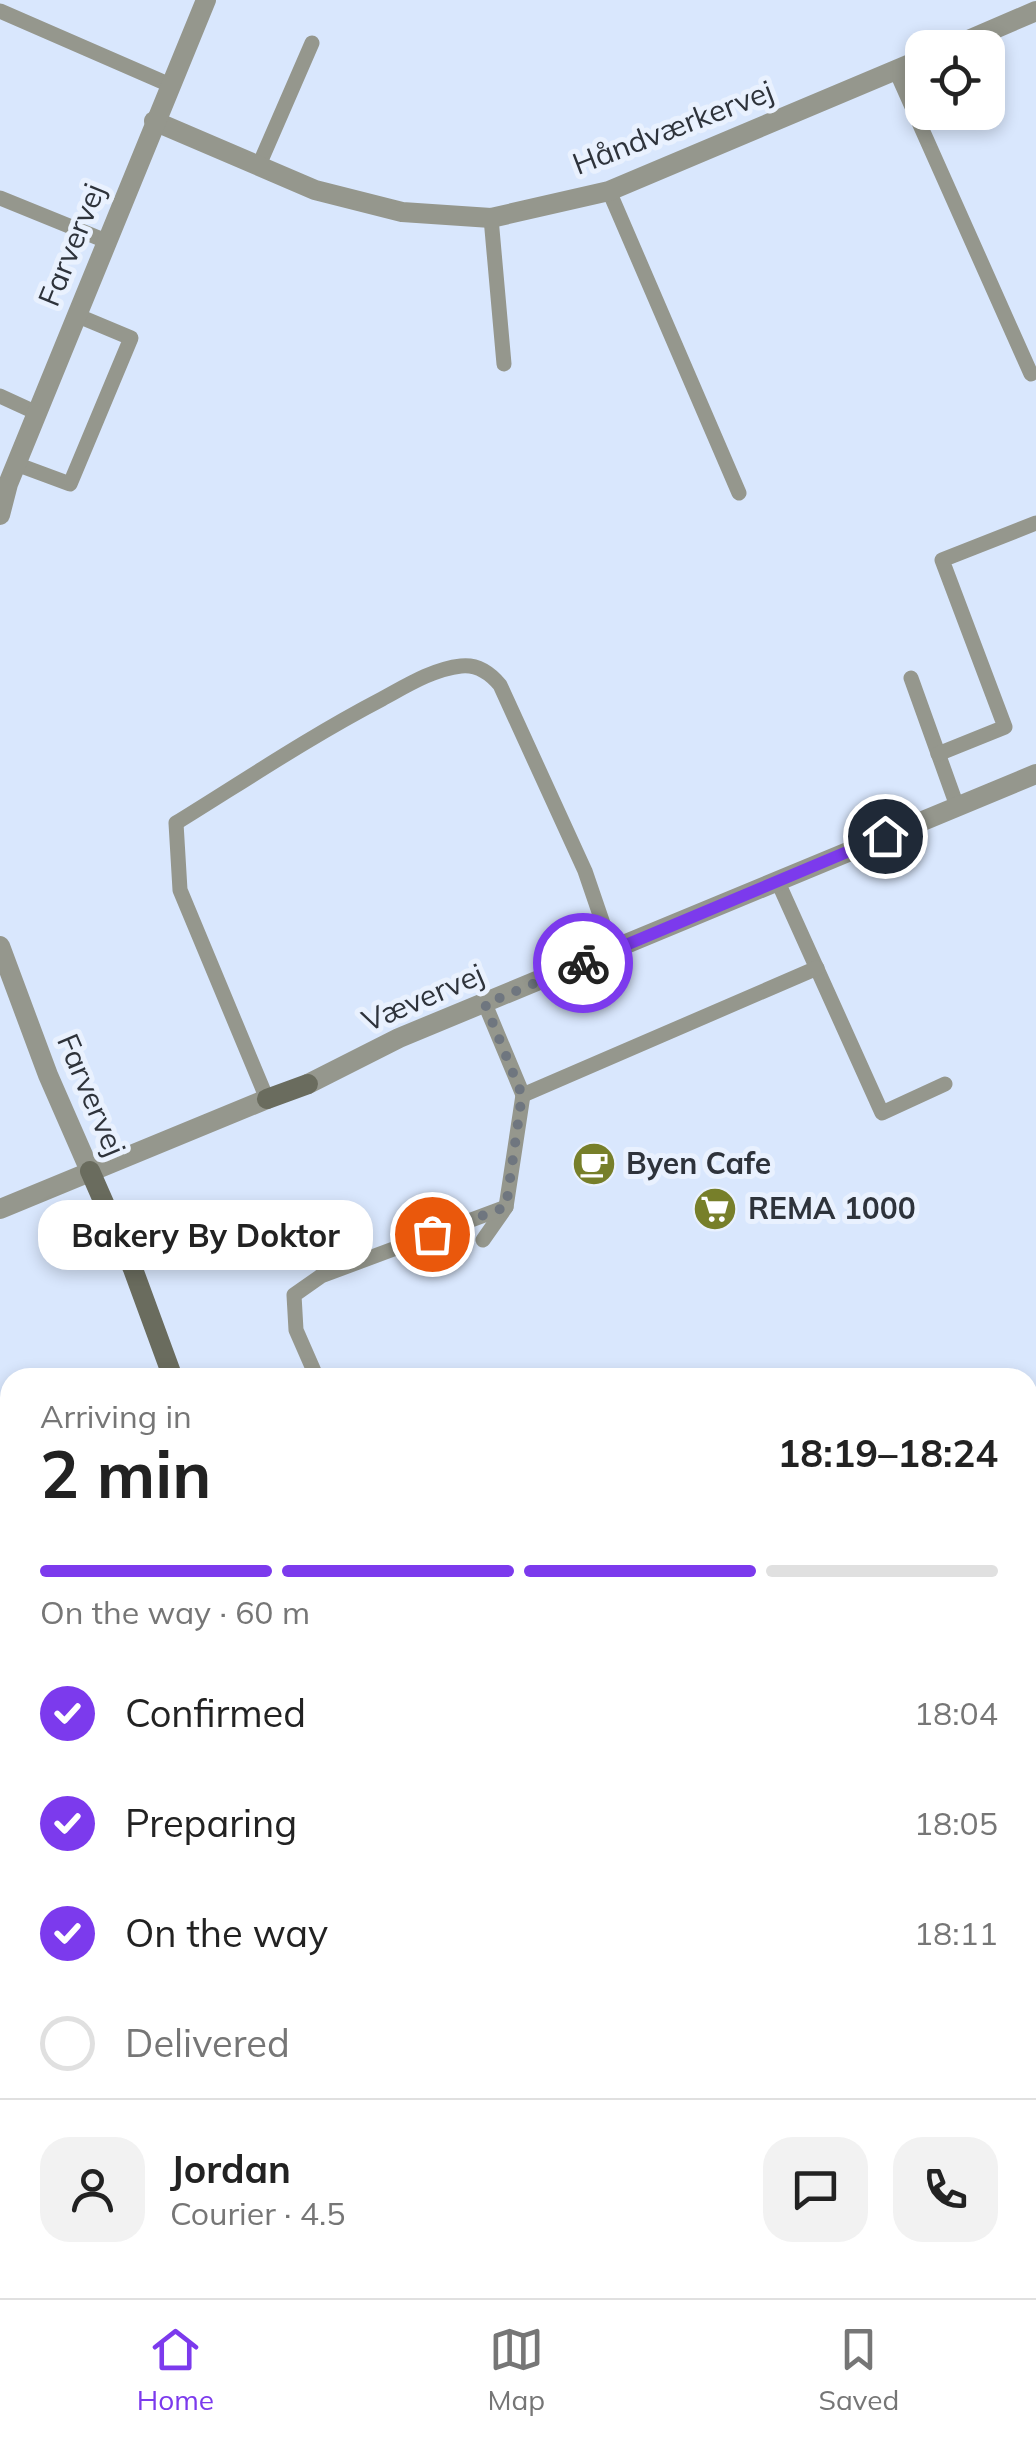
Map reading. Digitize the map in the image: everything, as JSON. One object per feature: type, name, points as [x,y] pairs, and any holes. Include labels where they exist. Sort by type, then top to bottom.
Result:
[{"type":"street","name":"Farvervej","points":[[2,502],[206,0]]},
{"type":"street","points":[[995,30],[1035,14]]},
{"type":"street","name":"Håndværkervej","points":[[154,121],[315,190],[402,212],[490,218],[609,192],[905,67]]},
{"type":"street","name":"Vævervej","points":[[0,1209],[308,1084],[399,1038],[1036,774]]},
{"type":"street","name":"Farvervej","points":[[0,946],[48,1075],[133,1269],[170,1368]]},
{"type":"lane","points":[[0,11],[170,85]]},
{"type":"lane","points":[[259,166],[312,44]]},
{"type":"lane","points":[[896,71],[1031,374]]},
{"type":"lane","points":[[609,192],[739,493]]},
{"type":"lane","points":[[0,198],[106,242]]},
{"type":"lane","points":[[490,218],[504,364]]},
{"type":"lane","points":[[16,464],[70,484],[131,338],[76,316]]},
{"type":"lane","points":[[0,396],[36,413]]},
{"type":"lane","points":[[938,754],[1005,727],[942,560],[1036,523]]},
{"type":"lane","points":[[267,1099],[180,890],[176,822],[335,724],[423,677],[460,666],[476,667],[490,674],[500,686],[585,871],[612,950]]},
{"type":"lane","points":[[911,678],[957,806]]},
{"type":"lane","points":[[778,880],[882,1113],[945,1084]]},
{"type":"lane","points":[[522,1095],[817,968]]},
{"type":"lane","points":[[483,1240],[506,1207],[522,1095],[485,1004]]},
{"type":"lane","points":[[313,1368],[296,1330],[294,1296],[321,1276],[506,1207]]},
{"type":"shaded area","points":[[0,0],[1036,0],[1036,1368],[0,1368]]},
{"type":"way so far","points":[[432,1234],[506,1207],[522,1095],[485,1004],[583,963]]},
{"type":"place","name":"Byen Cafe","points":[[594,1164]]},
{"type":"place","name":"REMA 1000","points":[[715,1209]]},
{"type":"place","name":"Bakery By Doktor","points":[[432,1234]]},
{"type":"route","points":[[583,963],[885,836]]}]
